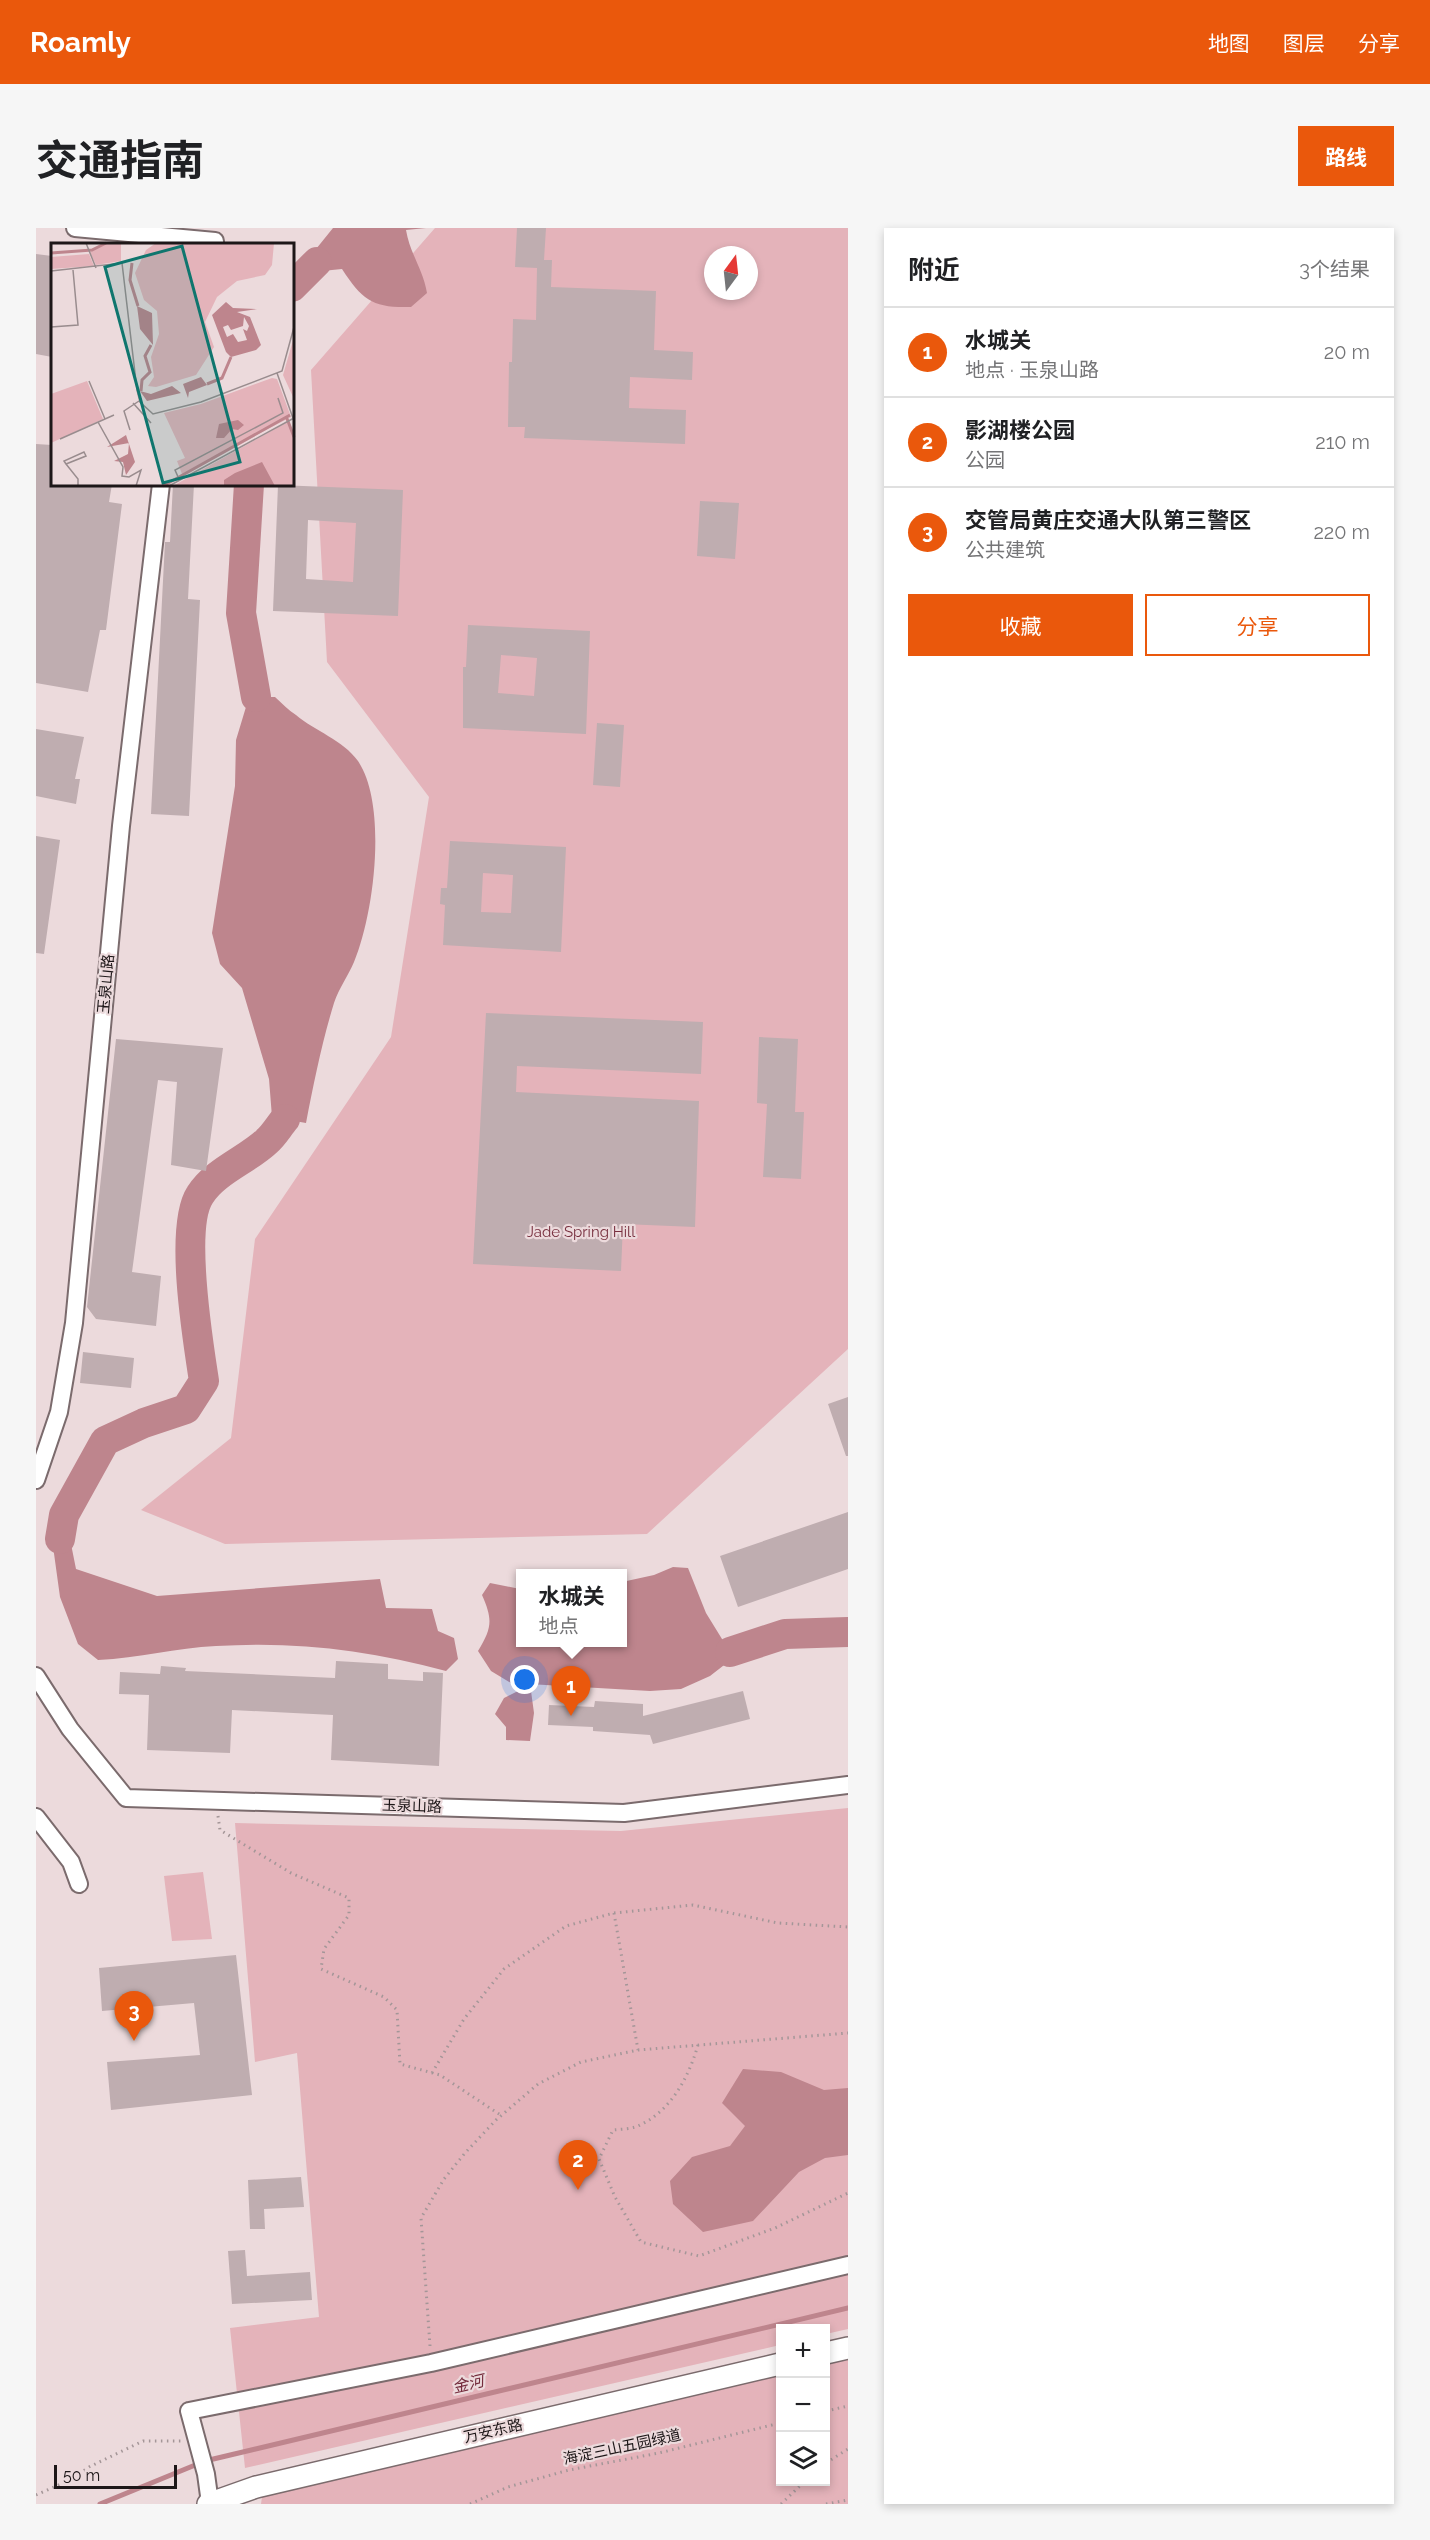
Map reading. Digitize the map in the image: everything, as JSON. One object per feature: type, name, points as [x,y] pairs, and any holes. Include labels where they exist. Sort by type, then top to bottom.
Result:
[{"type":"street","points":[[75,228],[215,241],[214,243]]},
{"type":"street","name":"玉泉山路","points":[[36,1480],[59,1412],[74,1323],[121,826],[160,486]]},
{"type":"street","name":"玉泉山路","points":[[36,1676],[70,1729],[126,1798],[624,1813],[848,1785]]},
{"type":"street","points":[[36,1817],[71,1862],[80,1884]]},
{"type":"street","points":[[209,2504],[206,2474],[189,2411],[431,2363],[848,2265]]},
{"type":"street","points":[[830,2352],[848,2348]]},
{"type":"street","name":"万安东路","points":[[209,2504],[257,2495],[776,2365]]},
{"type":"path","points":[[216,1800],[220,1830],[291,1873],[349,1898],[349,1915],[324,1949],[321,1969],[384,1997],[397,2010],[400,2064],[440,2075],[502,2116]]},
{"type":"path","points":[[432,2073],[464,2019],[504,1969],[566,1926],[614,1913],[693,1905],[778,1923],[848,1927]]},
{"type":"path","points":[[614,1913],[638,2049]]},
{"type":"path","points":[[431,2363],[421,2218],[444,2179],[465,2153],[538,2084],[581,2062],[638,2049],[848,2033]]},
{"type":"path","points":[[698,2045],[690,2073],[664,2110],[639,2126],[613,2130],[599,2159],[615,2197],[641,2242],[699,2256],[775,2228],[848,2193]]},
{"type":"path","points":[[830,2410],[848,2406]]},
{"type":"path","name":"海淀三山五园绿道","points":[[470,2504],[508,2487],[569,2470],[659,2453],[776,2423]]},
{"type":"path","points":[[36,2495],[70,2480],[89,2467],[143,2440],[198,2440]]},
{"type":"path","points":[[830,2460],[848,2449]]},
{"type":"path","points":[[781,2504],[799,2486]]},
{"type":"path","points":[[826,2504],[848,2500]]},
{"type":"green space","name":"Jade Spring Hill","points":[[435,228],[848,228],[848,1349],[647,1534],[225,1544],[141,1510],[231,1438],[255,1239],[391,1037],[429,797],[327,662],[311,370]]},
{"type":"green space","points":[[848,1808],[848,2329],[830,2333],[830,2324],[776,2324],[776,2346],[245,2468],[230,2328],[319,2317],[297,2053],[255,2062],[235,1823],[621,1831]]},
{"type":"green space","points":[[203,1872],[212,1939],[172,1941],[164,1876]]},
{"type":"green space","points":[[848,2355],[848,2504],[261,2504],[262,2497],[268,2491],[776,2371],[776,2486],[830,2486],[830,2359]]},
{"type":"shaded area","points":[[333,228],[426,228],[406,230],[427,293],[411,307],[387,306],[378,304],[363,295],[342,269],[322,271],[312,254]]},
{"type":"shaded area","points":[[249,697],[275,697],[304,721],[345,747],[358,761],[367,781],[373,805],[375,860],[367,917],[354,962],[334,1003],[306,1123],[272,1117],[269,1079],[242,988],[220,964],[212,933],[235,786],[236,740]]},
{"type":"shaded area","points":[[52,1539],[70,1539],[76,1569],[157,1596],[380,1579],[386,1608],[432,1609],[438,1631],[454,1638],[458,1659],[446,1671],[389,1658],[332,1649],[246,1645],[201,1647],[98,1660],[78,1644],[60,1597]]},
{"type":"shaded area","points":[[673,1567],[688,1568],[706,1613],[730,1652],[728,1662],[710,1676],[681,1689],[650,1691],[511,1683],[491,1671],[478,1651],[488,1630],[488,1611],[482,1595],[490,1583],[516,1588],[516,1647],[627,1647],[627,1581],[654,1575]]},
{"type":"shaded area","points":[[518,1691],[531,1691],[534,1713],[530,1741],[506,1740],[506,1727],[495,1714],[504,1698]]},
{"type":"shaded area","points":[[743,2069],[781,2072],[824,2090],[848,2088],[848,2155],[825,2158],[799,2172],[753,2221],[703,2232],[673,2204],[670,2181],[692,2157],[730,2146],[745,2126],[722,2103]]},
{"type":"building","points":[[517,228],[546,228],[544,260],[552,260],[551,287],[656,291],[654,350],[693,352],[692,380],[630,377],[629,408],[686,410],[685,444],[524,438],[525,427],[508,427],[509,362],[512,362],[513,319],[536,320],[537,268],[515,267]]},
{"type":"building","points":[[36,254],[51,256],[51,357],[36,354]]},
{"type":"building","points":[[36,444],[51,445],[51,486],[112,486],[109,502],[122,504],[106,630],[100,630],[88,692],[36,683]]},
{"type":"building","points":[[173,486],[194,486],[188,599],[200,600],[189,816],[151,814],[165,542],[170,542]]},
{"type":"building","points":[[278,486],[403,490],[398,616],[273,611]],"holes":[[[308,520],[356,523],[353,582],[306,579]]]},
{"type":"building","points":[[700,501],[739,503],[735,559],[697,556]]},
{"type":"building","points":[[468,625],[590,631],[586,734],[463,728],[463,667],[466,667]],"holes":[[[501,655],[537,658],[534,696],[498,693]]]},
{"type":"building","points":[[597,723],[624,725],[620,787],[593,785]]},
{"type":"building","points":[[36,729],[84,737],[75,779],[80,779],[76,804],[36,796]]},
{"type":"building","points":[[36,836],[60,840],[44,954],[36,953]]},
{"type":"building","points":[[450,841],[566,847],[561,952],[443,945],[445,905],[440,904],[441,888],[447,888]],"holes":[[[483,873],[513,875],[511,913],[481,912]]]},
{"type":"building","points":[[486,1013],[703,1022],[701,1074],[517,1066],[516,1092],[699,1101],[695,1227],[623,1224],[621,1271],[473,1264]]},
{"type":"building","points":[[759,1037],[798,1039],[795,1112],[804,1112],[801,1179],[763,1177],[767,1104],[757,1103]]},
{"type":"building","points":[[116,1039],[223,1048],[206,1171],[171,1165],[177,1082],[158,1080],[132,1272],[161,1276],[156,1326],[96,1319],[87,1307]]},
{"type":"building","points":[[83,1352],[134,1358],[131,1388],[80,1383]]},
{"type":"building","points":[[848,1397],[848,1456],[846,1456],[828,1404]]},
{"type":"building","points":[[848,1512],[848,1569],[738,1607],[720,1556]]},
{"type":"building","points":[[336,1661],[388,1664],[388,1679],[423,1681],[423,1672],[443,1673],[439,1766],[331,1760],[333,1715],[232,1710],[230,1753],[147,1750],[149,1695],[119,1694],[120,1672],[160,1674],[161,1666],[186,1668],[185,1671],[335,1678]]},
{"type":"building","points":[[743,1691],[750,1719],[653,1744],[650,1735],[593,1731],[593,1727],[548,1725],[549,1705],[594,1707],[595,1701],[643,1704],[643,1716]]},
{"type":"building","points":[[236,1955],[252,2095],[111,2110],[107,2062],[200,2055],[194,2003],[102,2011],[99,1968]]},
{"type":"building","points":[[301,2177],[304,2207],[264,2209],[265,2229],[250,2229],[248,2180]]},
{"type":"building","points":[[245,2250],[247,2276],[310,2272],[312,2300],[232,2304],[228,2251]]},
{"type":"waterway","points":[[294,285],[317,262]]},
{"type":"waterway","points":[[249,486],[241,613],[256,697]]},
{"type":"waterway","points":[[60,1539],[64,1515],[105,1441],[144,1423],[186,1409],[204,1381],[190,1258],[194,1211],[206,1187],[267,1141],[285,1119]]},
{"type":"waterway","points":[[730,1652],[785,1634],[848,1632]]},
{"type":"waterway","name":"金河","points":[[100,2504],[205,2461],[848,2308]]},
{"type":"place","name":"水城关","points":[[571,1716]]},
{"type":"place","name":"交管局黄庄交通大队第三警区","points":[[134,2041]]},
{"type":"place","name":"影湖楼公园","points":[[578,2190]]}]
